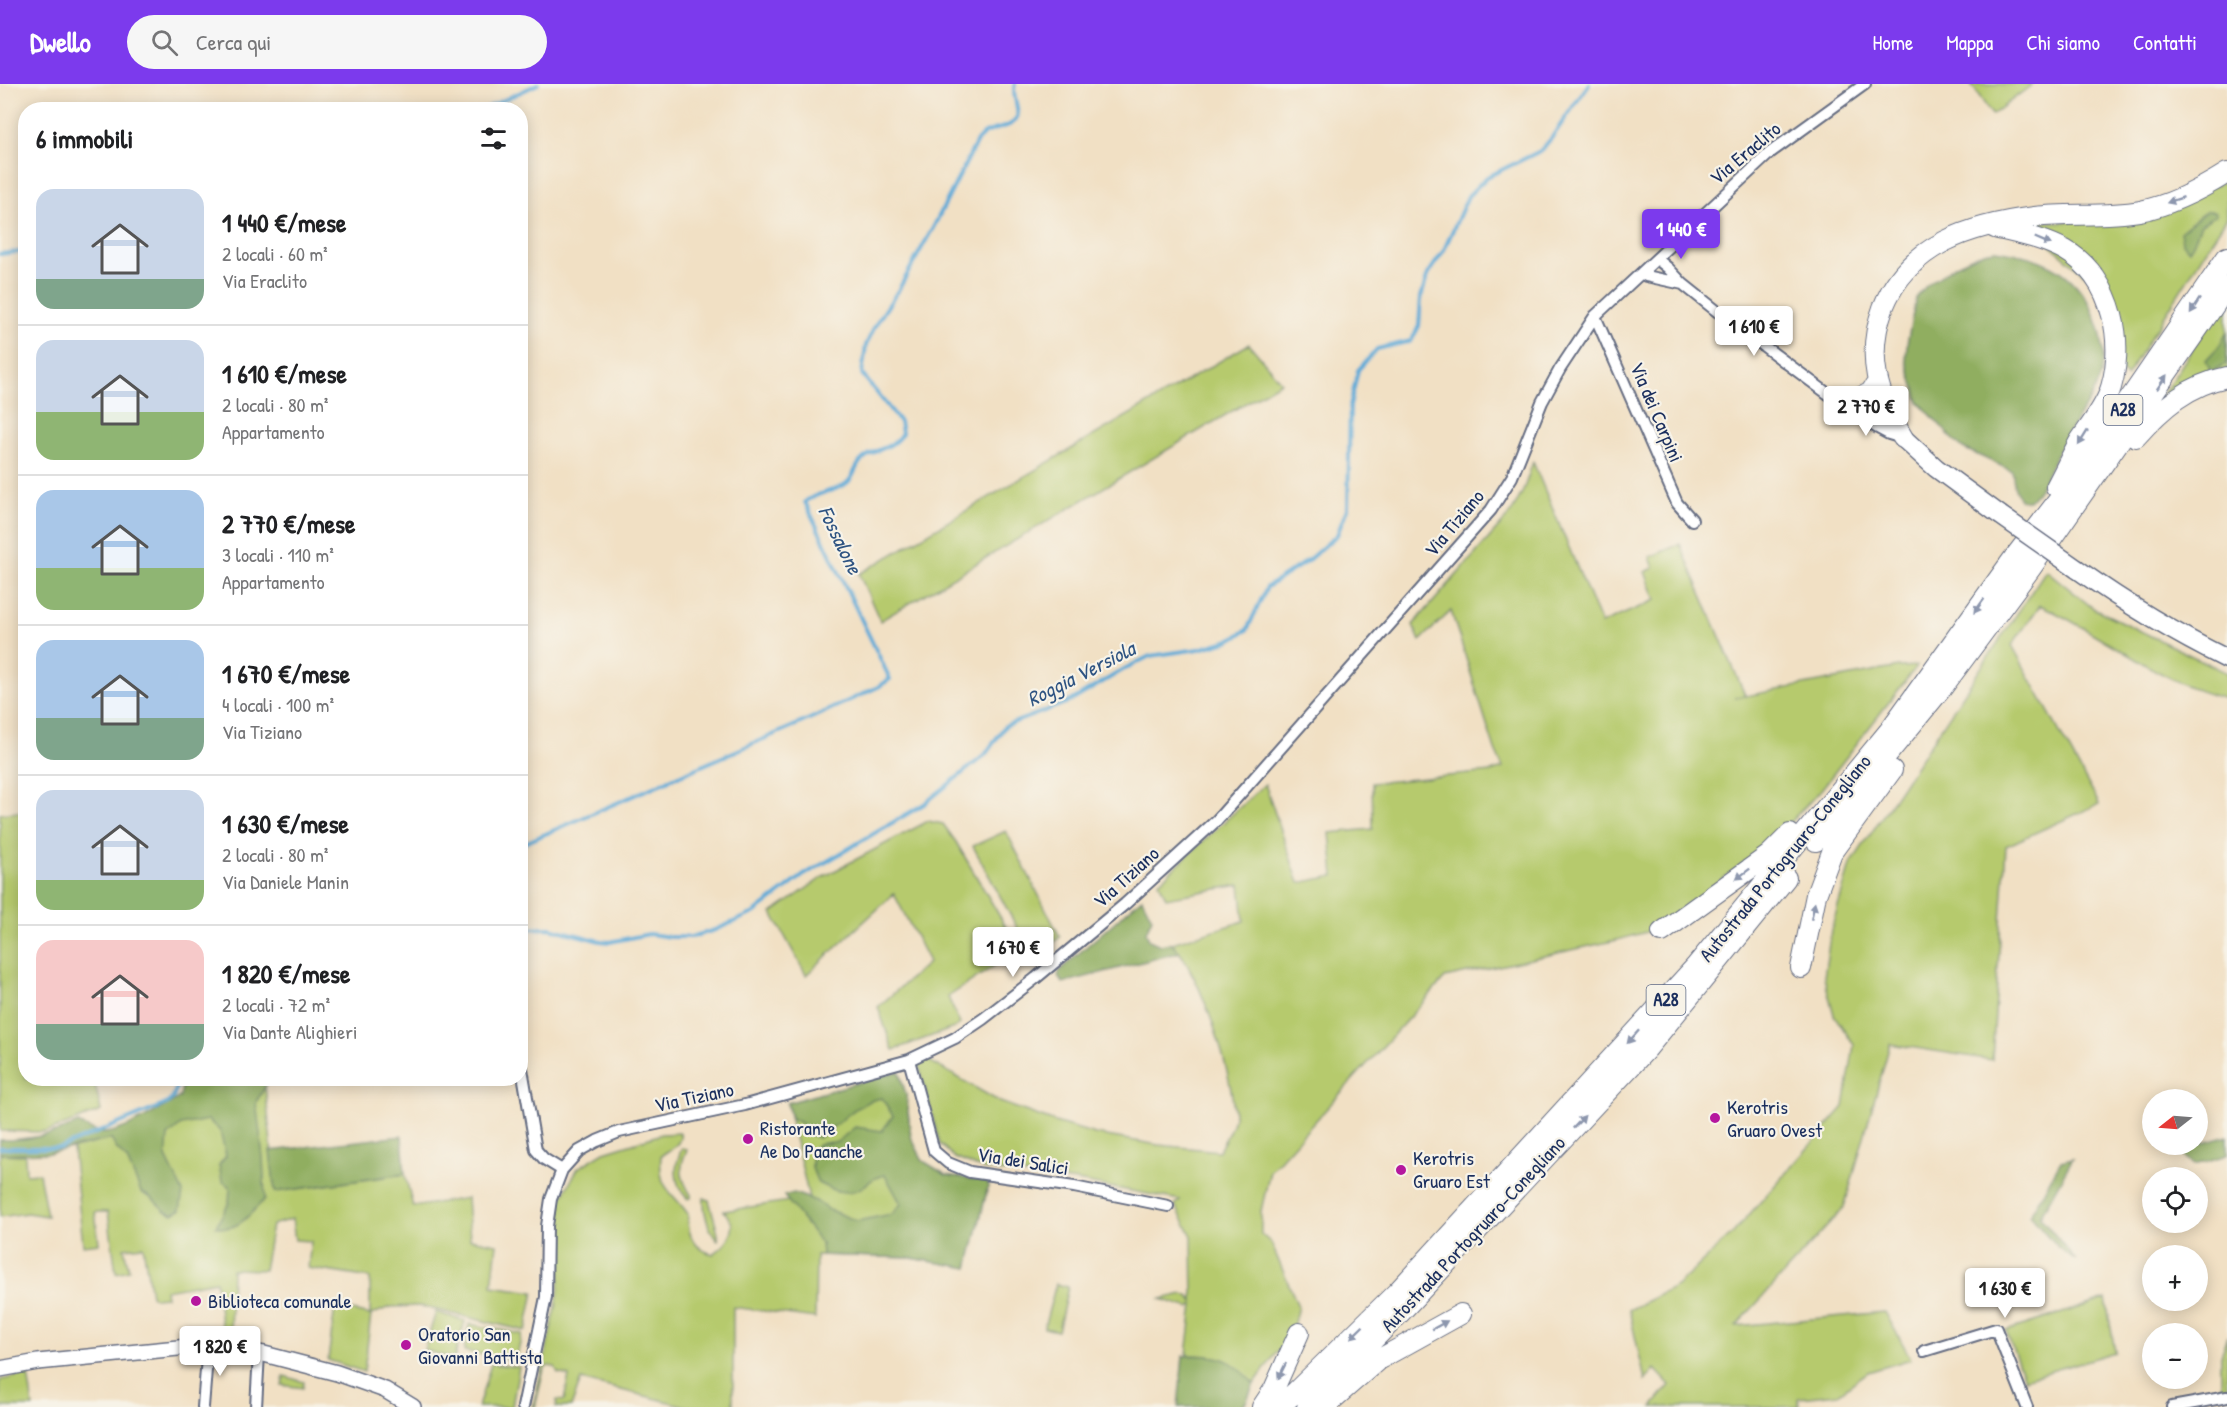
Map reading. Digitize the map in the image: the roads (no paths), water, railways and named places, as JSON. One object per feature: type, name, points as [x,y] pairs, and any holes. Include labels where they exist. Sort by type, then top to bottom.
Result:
[{"type":"highway","points":[[1904,438],[1888,412],[1877,383],[1874,347],[1878,323],[1889,294],[1908,267],[1930,248],[1959,234],[1987,226],[2035,218],[2139,211],[2176,200],[2202,189],[2227,173]]},
{"type":"highway","points":[[1987,226],[2039,239],[2065,250],[2077,259],[2106,298],[2113,314],[2117,334],[2115,377],[2107,399],[2079,443],[2048,502],[2013,559]]},
{"type":"highway","name":"Autostrada Portogruaro-Conegliano","points":[[1280,1407],[1399,1290],[1695,967],[1889,731],[2013,559],[2074,480],[2227,257]]},
{"type":"highway","name":"Autostrada Portogruaro-Conegliano","points":[[1307,1407],[1402,1311],[1646,1050],[1942,688],[2031,568],[2227,287]]},
{"type":"highway","points":[[2031,568],[2137,435],[2165,406],[2193,388],[2227,377]]},
{"type":"highway","points":[[1843,405],[1869,393],[1877,383]]},
{"type":"highway","points":[[1801,968],[1816,895],[1832,852],[1907,752],[1942,688]]},
{"type":"highway","points":[[1662,932],[1769,855],[1806,818],[1849,768],[1889,731]]},
{"type":"highway","points":[[1324,1407],[1378,1360],[1461,1314]]},
{"type":"highway","points":[[1262,1407],[1278,1380],[1299,1333]]},
{"type":"main road","points":[[1904,438],[1936,468],[2132,608],[2227,659]]},
{"type":"main road","points":[[0,1369],[38,1362],[208,1345],[260,1353],[338,1373],[385,1390],[413,1407]]},
{"type":"street","name":"Via Eraclito","points":[[1657,259],[1716,201],[1771,152],[1865,84]]},
{"type":"street","name":"Via Tiziano","points":[[523,1407],[546,1297],[549,1206],[562,1170],[579,1151],[607,1136],[745,1105],[909,1060],[964,1032],[1036,978],[1125,903],[1217,820],[1491,510],[1512,477],[1542,402],[1560,369],[1595,316],[1657,259]]},
{"type":"street","points":[[1657,259],[1683,284],[1843,405],[1889,434],[1904,438]]},
{"type":"street","points":[[1641,273],[1683,284]]},
{"type":"street","name":"Via dei Carpini","points":[[1595,316],[1677,503],[1692,520]]},
{"type":"street","name":"Via dei Salici","points":[[909,1060],[934,1151],[948,1163],[970,1172],[1074,1187],[1168,1206]]},
{"type":"street","points":[[525,1086],[536,1150],[544,1159],[562,1170]]},
{"type":"street","points":[[1924,1352],[1996,1329],[2027,1407]]},
{"type":"street","points":[[203,1407],[208,1345]]},
{"type":"street","points":[[256,1407],[260,1353]]},
{"type":"street","points":[[2172,1407],[2227,1397]]},
{"type":"waterway","points":[[499,102],[538,84]]},
{"type":"waterway","name":"Fossalone","points":[[528,842],[805,721],[878,687],[890,679],[805,502],[848,482],[863,459],[894,442],[902,433],[900,422],[862,374],[866,345],[934,226],[977,141],[985,133],[1009,125],[1017,117],[1015,84]]},
{"type":"waterway","name":"Roggia Versiola","points":[[528,929],[550,928],[610,942],[649,934],[691,937],[715,930],[754,913],[804,875],[924,804],[985,755],[1005,726],[1071,701],[1150,656],[1199,649],[1230,640],[1247,630],[1267,587],[1307,561],[1337,535],[1348,506],[1350,406],[1358,370],[1377,349],[1411,341],[1419,326],[1421,297],[1428,274],[1444,250],[1468,196],[1487,177],[1540,151],[1589,84]]},
{"type":"waterway","points":[[0,254],[18,252]]},
{"type":"waterway","name":"Roggia Versiola","points":[[0,1148],[60,1148],[166,1104],[173,1098],[177,1086]]},
{"type":"place","name":"Kerotris Gruaro Ovest","points":[[1715,1118]]},
{"type":"place","name":"Ristorante Ae Do Paanche","points":[[748,1139]]},
{"type":"place","name":"Kerotris Gruaro Est","points":[[1401,1170]]},
{"type":"place","name":"Biblioteca comunale","points":[[196,1301]]},
{"type":"place","name":"Oratorio San Giovanni Battista","points":[[406,1345]]}]
